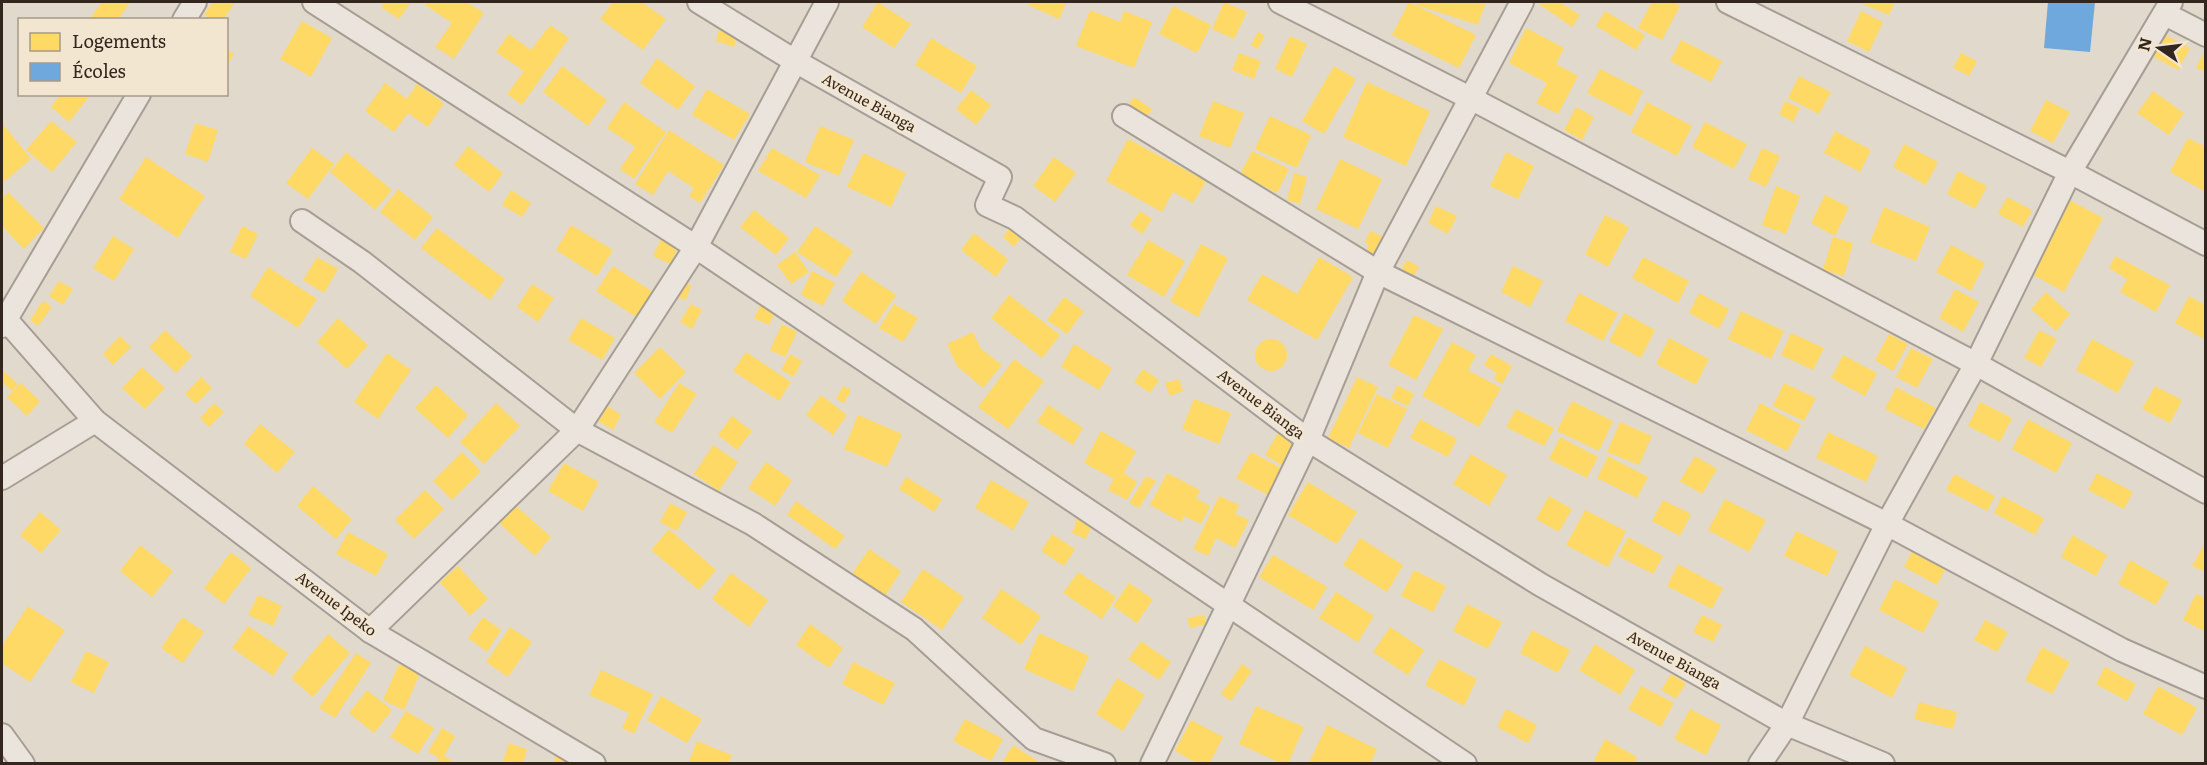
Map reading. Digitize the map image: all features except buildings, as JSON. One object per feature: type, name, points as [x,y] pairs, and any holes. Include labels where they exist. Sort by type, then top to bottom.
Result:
[{"type":"street","points":[[185,18],[195,2]]},
{"type":"street","points":[[314,2],[696,247],[1465,764]]},
{"type":"street","name":"Avenue Bianga","points":[[699,2],[795,61],[1000,177],[987,205],[1015,218],[1308,440],[1541,585],[1787,724],[1883,764]]},
{"type":"street","points":[[370,631],[577,430],[696,247],[827,2]]},
{"type":"street","points":[[1280,2],[1472,99],[1976,364],[2205,492]]},
{"type":"street","points":[[1152,764],[1308,440],[1378,272],[1522,2]]},
{"type":"street","points":[[1728,2],[2070,172],[2205,244]]},
{"type":"street","points":[[1760,764],[1787,724],[1887,524],[1976,364],[2070,172],[2168,8],[2205,35]]},
{"type":"street","points":[[2,320],[138,96]]},
{"type":"street","points":[[1124,116],[1378,272],[1887,524],[2122,650],[2205,687]]},
{"type":"street","points":[[302,221],[362,262],[577,430],[753,524],[914,629],[1034,739],[1104,764]]},
{"type":"street","name":"Avenue Ipeko","points":[[2,320],[95,421],[370,631],[594,764]]},
{"type":"street","points":[[2,478],[95,421]]},
{"type":"street","points":[[2,735],[23,764]]}]
